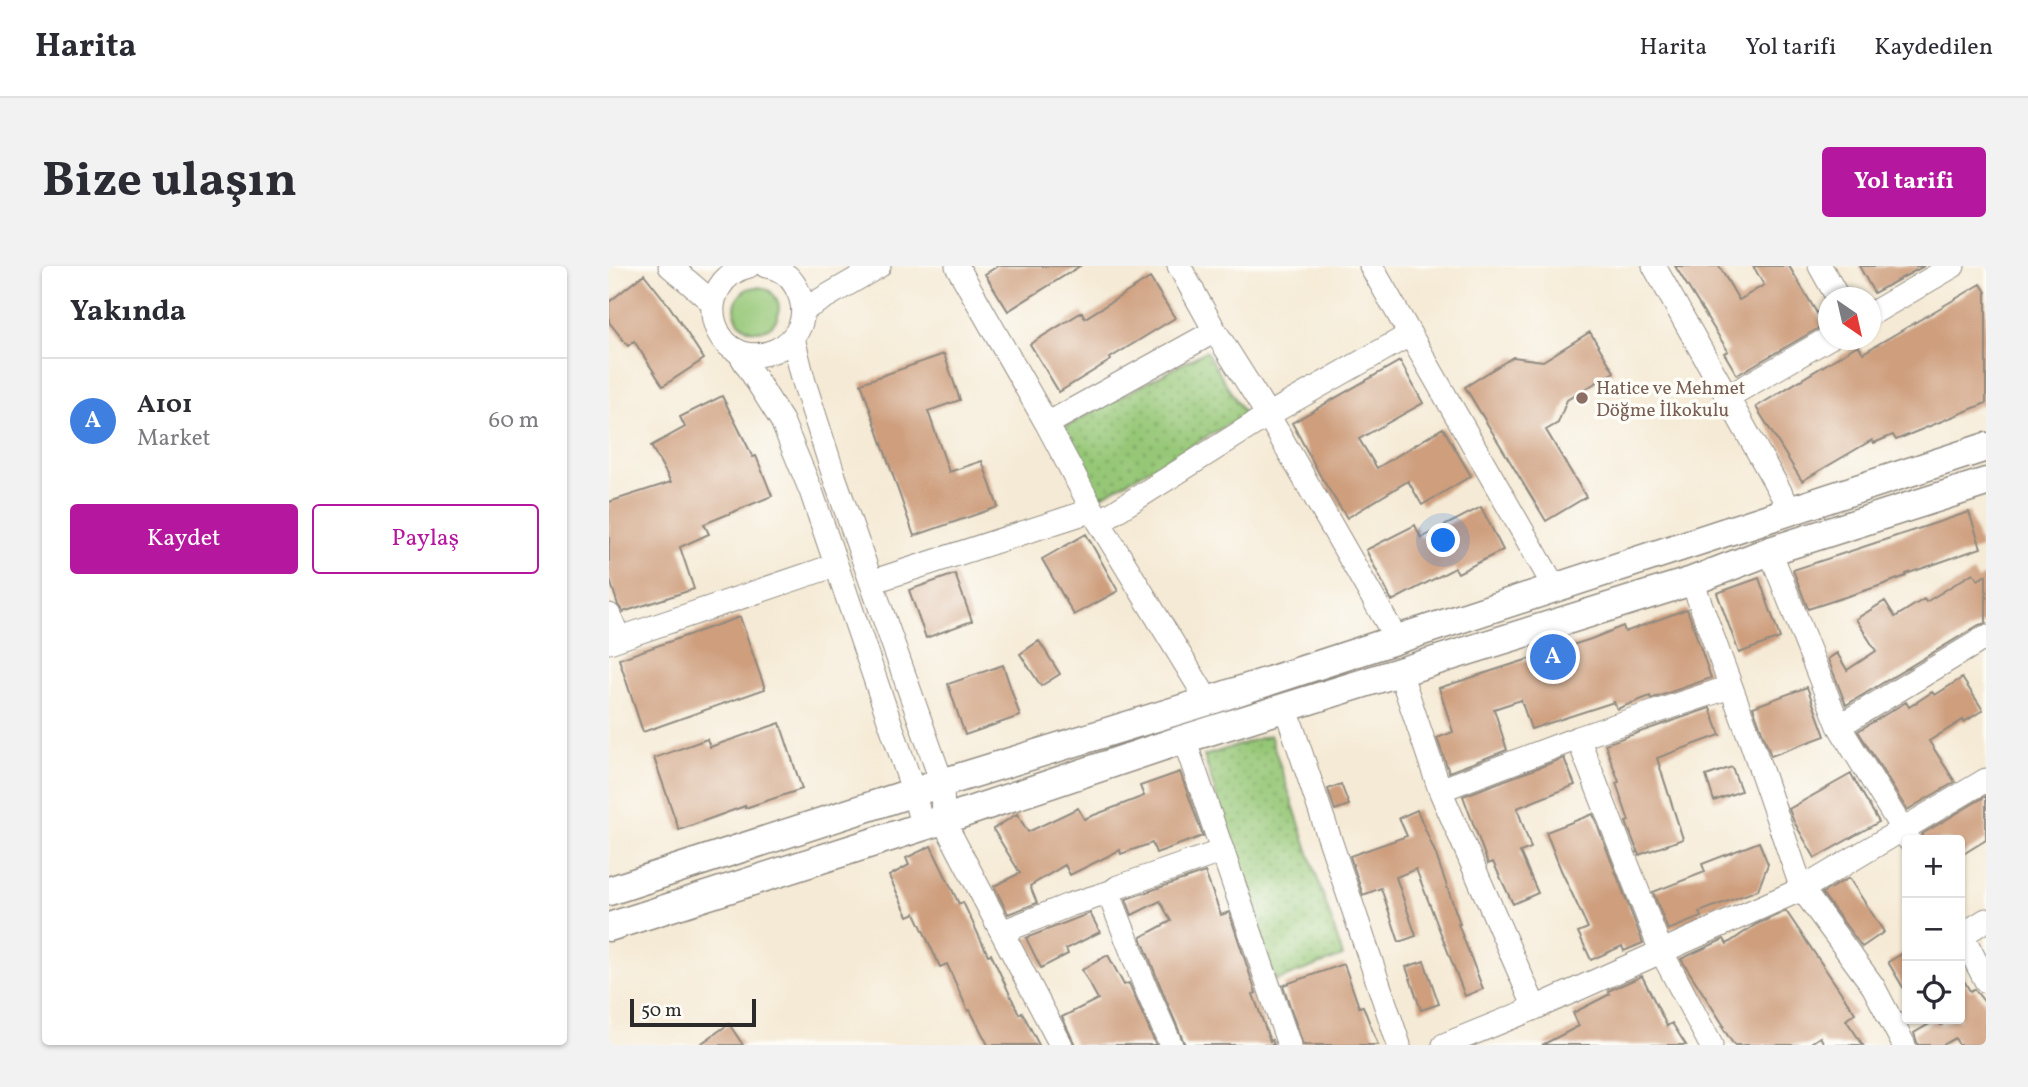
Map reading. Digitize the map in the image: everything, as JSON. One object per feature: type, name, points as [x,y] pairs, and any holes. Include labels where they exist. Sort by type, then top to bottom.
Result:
[{"type":"main road","points":[[609,891],[942,783],[1208,701],[1986,447]]},
{"type":"main road","points":[[609,927],[1184,739],[1692,581],[1770,551],[1986,482]]},
{"type":"street","points":[[670,266],[713,303]]},
{"type":"street","points":[[746,266],[724,280],[717,290],[713,303],[717,331],[738,351],[782,421],[811,491],[914,793],[1002,932],[1061,1045]]},
{"type":"street","points":[[803,310],[879,266]]},
{"type":"street","points":[[957,266],[1096,516],[1208,701]]},
{"type":"street","points":[[1179,266],[1397,640]]},
{"type":"street","points":[[1371,266],[1555,588]]},
{"type":"street","points":[[1654,266],[1791,511]]},
{"type":"street","points":[[1821,266],[1832,287]]},
{"type":"street","points":[[1881,308],[1953,266]]},
{"type":"street","points":[[738,351],[753,355],[768,354],[782,348],[793,338],[801,324],[803,310],[800,295],[784,268]]},
{"type":"street","points":[[1047,424],[1215,331]]},
{"type":"street","points":[[871,582],[1096,516],[1409,335]]},
{"type":"street","points":[[793,338],[808,394],[942,783],[933,823]]},
{"type":"street","points":[[1726,398],[1818,344]]},
{"type":"street","points":[[1770,551],[1839,726],[1906,834]]},
{"type":"street","points":[[609,615],[614,640],[836,565]]},
{"type":"street","points":[[1692,581],[1752,744],[1801,889],[1873,986],[1904,1045]]},
{"type":"street","points":[[1839,726],[1986,638]]},
{"type":"street","points":[[1400,672],[1440,790],[1535,1007]]},
{"type":"street","points":[[1440,790],[1578,738],[1730,687]]},
{"type":"street","points":[[1286,709],[1399,1045]]},
{"type":"street","points":[[1578,738],[1661,951],[1711,1045]]},
{"type":"street","points":[[1184,739],[1289,1045]]},
{"type":"street","points":[[1444,1045],[1801,889],[1906,834],[1986,780]]},
{"type":"street","points":[[1002,932],[1069,905],[1111,892],[1118,887],[1223,851]]},
{"type":"street","points":[[1111,892],[1111,899],[1171,1045]]},
{"type":"street","points":[[1965,931],[1986,920]]},
{"type":"street","points":[[1965,941],[1986,981]]},
{"type":"green space","points":[[757,287],[766,288],[773,293],[778,300],[778,318],[773,325],[766,330],[757,331],[748,330],[741,325],[736,318],[735,309],[736,300],[741,293],[748,288]]},
{"type":"green space","points":[[1206,351],[1245,415],[1100,497],[1061,429]]},
{"type":"green space","points":[[1270,735],[1343,956],[1275,981],[1204,756]]},
{"type":"building","points":[[998,266],[1080,266],[1008,311],[985,274]]},
{"type":"building","points":[[1675,266],[1719,266],[1739,300],[1764,285],[1753,266],[1789,266],[1818,315],[1818,328],[1737,375],[1724,353],[1728,351]]},
{"type":"building","points":[[1859,266],[1924,266],[1881,289],[1881,287],[1871,287]]},
{"type":"building","points":[[644,274],[670,307],[704,359],[663,386],[634,341],[628,346],[609,322],[609,302]]},
{"type":"building","points":[[1150,278],[1175,318],[1059,392],[1030,344],[1082,312],[1085,318]]},
{"type":"building","points":[[1981,284],[1986,292],[1986,403],[1896,440],[1893,435],[1874,443],[1872,440],[1802,481],[1756,407],[1850,350],[1861,350],[1863,353],[1868,350],[1881,350],[1881,342]]},
{"type":"building","points":[[1590,332],[1614,372],[1567,400],[1558,423],[1546,430],[1586,497],[1546,521],[1465,387],[1513,357],[1543,361]]},
{"type":"building","points":[[944,354],[960,400],[928,411],[949,472],[982,461],[998,507],[914,536],[861,383]]},
{"type":"building","points":[[1400,361],[1423,403],[1359,439],[1377,468],[1443,428],[1471,476],[1422,505],[1408,481],[1347,518],[1292,423]]},
{"type":"building","points":[[722,396],[753,457],[756,456],[772,496],[704,524],[709,534],[680,547],[694,589],[623,612],[609,577],[609,502],[671,482],[651,446],[685,427],[680,417]]},
{"type":"building","points":[[1481,507],[1503,550],[1458,573],[1455,568],[1392,601],[1366,550],[1415,525],[1421,538]]},
{"type":"building","points":[[1969,512],[1981,548],[1808,609],[1793,570]]},
{"type":"building","points":[[1086,534],[1118,591],[1074,615],[1042,559]]},
{"type":"building","points":[[1973,573],[1978,580],[1986,575],[1986,623],[1846,705],[1828,659],[1837,653],[1847,670],[1876,651],[1856,619],[1885,601],[1895,617],[1924,599],[1926,602]]},
{"type":"building","points":[[955,574],[972,621],[926,638],[909,590]]},
{"type":"building","points":[[1759,578],[1780,638],[1739,653],[1717,593]]},
{"type":"building","points":[[1687,609],[1711,678],[1617,709],[1614,702],[1531,729],[1521,700],[1494,709],[1507,750],[1449,772],[1437,738],[1453,732],[1439,688],[1591,639],[1623,626],[1625,632]]},
{"type":"building","points":[[740,617],[765,689],[643,732],[619,659]]},
{"type":"building","points":[[1039,641],[1060,674],[1041,686],[1020,654]]},
{"type":"building","points":[[1003,665],[1020,716],[965,735],[948,684]]},
{"type":"building","points":[[1962,678],[1983,710],[1929,741],[1955,782],[1907,810],[1858,731],[1906,702],[1909,707],[1932,692],[1935,695]]},
{"type":"building","points":[[1807,687],[1825,736],[1771,756],[1753,707]]},
{"type":"building","points":[[1710,708],[1720,735],[1657,758],[1683,839],[1639,855],[1626,822],[1629,821],[1616,783],[1619,782],[1605,744]]},
{"type":"building","points":[[780,723],[802,789],[679,830],[654,758],[707,739],[710,747]]},
{"type":"building","points":[[1564,758],[1575,785],[1517,808],[1531,848],[1520,852],[1538,893],[1513,904],[1493,862],[1488,864],[1463,796]]},
{"type":"building","points":[[1732,767],[1741,791],[1714,801],[1706,776]]},
{"type":"building","points":[[1180,772],[1203,836],[1156,853],[1152,843],[1121,854],[1120,850],[1070,875],[1065,865],[1030,886],[1037,903],[1008,914],[994,886],[1020,873],[993,829],[1017,814],[1028,832],[1078,808],[1084,819],[1144,796],[1140,786]]},
{"type":"building","points":[[1851,774],[1879,822],[1815,858],[1789,809]]},
{"type":"building","points":[[1341,784],[1349,805],[1335,810],[1328,789]]},
{"type":"building","points":[[1986,796],[1986,840],[1965,853],[1965,835],[1922,834]]},
{"type":"building","points":[[1417,810],[1435,852],[1458,924],[1483,989],[1465,996],[1416,869],[1396,877],[1416,936],[1399,942],[1381,888],[1363,895],[1350,856],[1407,836],[1399,818]]},
{"type":"building","points":[[1593,814],[1643,943],[1624,951],[1622,946],[1591,960],[1578,932],[1588,928],[1546,832]]},
{"type":"building","points":[[1759,842],[1768,864],[1758,890],[1699,912],[1701,917],[1668,930],[1653,892],[1705,872],[1702,864]]},
{"type":"building","points":[[931,846],[959,904],[963,902],[1019,1014],[1022,1012],[1039,1045],[988,1045],[970,1010],[968,1011],[947,964],[940,967],[915,913],[908,916],[889,876],[909,865],[906,858]]},
{"type":"building","points":[[1205,872],[1221,915],[1229,912],[1256,993],[1253,994],[1270,1041],[1272,1040],[1274,1045],[1185,1045],[1159,983],[1141,937],[1171,921],[1160,901],[1132,915],[1126,899]]},
{"type":"building","points":[[1849,878],[1884,932],[1862,947],[1822,893]]},
{"type":"building","points":[[1786,911],[1855,1013],[1846,1020],[1863,1045],[1825,1045],[1820,1037],[1808,1045],[1734,1045],[1681,959],[1724,939],[1727,944],[1755,925]]},
{"type":"building","points":[[1090,913],[1100,932],[1066,949],[1068,954],[1041,968],[1026,938]]},
{"type":"building","points":[[1902,954],[1902,986],[1888,962]]},
{"type":"building","points":[[1108,955],[1124,985],[1129,983],[1156,1045],[1075,1045],[1062,1017],[1098,999],[1082,970]]},
{"type":"building","points":[[1424,961],[1439,1004],[1421,1010],[1406,967]]},
{"type":"building","points":[[1344,964],[1359,1007],[1363,1006],[1378,1045],[1303,1045],[1283,985]]},
{"type":"building","points":[[1642,976],[1667,1026],[1672,1023],[1686,1045],[1542,1045],[1579,1026],[1573,1013],[1610,994],[1608,991]]},
{"type":"building","points":[[1965,982],[1970,991],[1974,989],[1986,1004],[1986,1041],[1980,1045],[1959,1045],[1955,1038],[1943,1045],[1918,1045],[1914,1033],[1929,1024],[1965,1024]]},
{"type":"building","points":[[729,1024],[743,1045],[699,1045]]},
{"type":"place","name":"Hatice ve Mehmet Döğme İlkokulu","points":[[1582,398]]},
{"type":"place","name":"A101","points":[[1553,657]]}]
